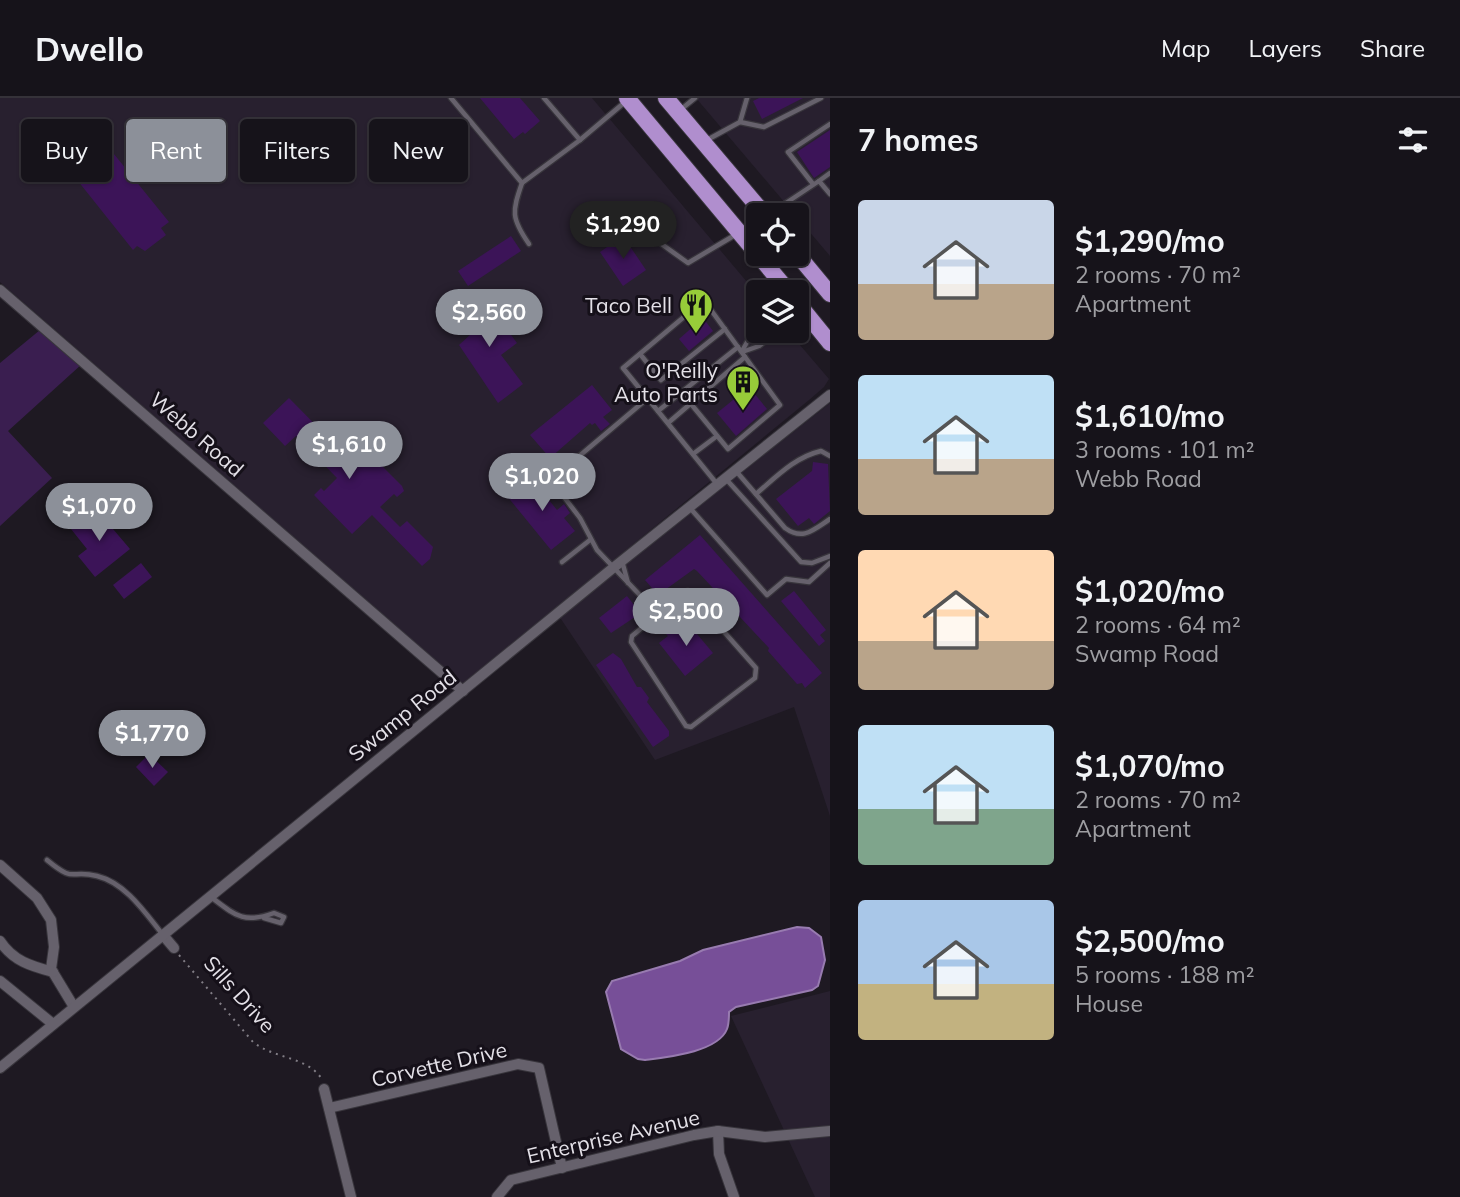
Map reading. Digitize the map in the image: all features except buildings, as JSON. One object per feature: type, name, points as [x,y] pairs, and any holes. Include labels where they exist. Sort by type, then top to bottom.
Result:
[{"type":"highway","points":[[666,98],[756,203]]},
{"type":"highway","points":[[628,99],[779,280]]},
{"type":"highway","points":[[809,266],[828,286]]},
{"type":"highway","points":[[809,320],[830,343]]},
{"type":"street","name":"Webb Road","points":[[0,290],[463,691]]},
{"type":"street","name":"Swamp Road","points":[[0,1068],[613,568],[830,395]]},
{"type":"street","points":[[0,865],[37,898],[51,920],[54,947],[52,972],[74,1007]]},
{"type":"street","points":[[163,935],[174,948]]},
{"type":"street","points":[[0,941],[13,956],[28,965],[52,972]]},
{"type":"street","points":[[0,981],[53,1024]]},
{"type":"street","name":"Corvette Drive","points":[[329,1108],[518,1065],[539,1068],[562,1168]]},
{"type":"street","points":[[324,1089],[351,1197]]},
{"type":"street","points":[[718,1131],[719,1154],[734,1197]]},
{"type":"street","name":"Enterprise Avenue","points":[[496,1197],[511,1180],[694,1135],[718,1131],[765,1137],[830,1131]]},
{"type":"lane","points":[[451,98],[522,183]]},
{"type":"lane","points":[[544,98],[580,141]]},
{"type":"lane","points":[[678,112],[695,98]]},
{"type":"lane","points":[[740,122],[747,98]]},
{"type":"lane","points":[[704,142],[740,122],[764,127],[821,98]]},
{"type":"lane","points":[[529,244],[516,225],[513,210],[522,183],[580,141],[628,99]]},
{"type":"lane","points":[[813,184],[788,152],[830,124]]},
{"type":"lane","points":[[784,203],[830,173]]},
{"type":"lane","points":[[819,181],[830,194]]},
{"type":"lane","points":[[635,225],[688,263],[739,233]]},
{"type":"lane","points":[[682,393],[728,449],[780,405],[711,310],[697,306],[624,368],[693,454],[801,562],[812,563],[830,556]]},
{"type":"lane","points":[[640,354],[661,380],[725,329]]},
{"type":"lane","points":[[668,423],[742,352],[747,343]]},
{"type":"lane","points":[[659,411],[742,352],[763,343]]},
{"type":"lane","points":[[558,474],[648,398]]},
{"type":"lane","points":[[693,454],[717,436]]},
{"type":"lane","points":[[756,494],[803,457],[821,451],[830,456]]},
{"type":"lane","points":[[736,470],[794,535],[804,536],[830,519]]},
{"type":"lane","points":[[558,489],[580,518],[590,540],[655,611],[656,616],[632,636],[631,642],[686,726],[691,727],[755,678],[756,668],[688,591],[679,593],[655,611]]},
{"type":"lane","points":[[689,508],[767,595],[786,579],[809,582],[830,563]]},
{"type":"lane","points":[[562,562],[590,540]]},
{"type":"lane","points":[[622,561],[628,584]]},
{"type":"lane","points":[[47,860],[66,876],[97,876],[116,885],[132,897],[163,935]]},
{"type":"lane","points":[[210,896],[238,915],[254,920],[264,918]]},
{"type":"path","name":"Sills Drive","points":[[174,948],[253,1042],[281,1058],[306,1063],[322,1079],[324,1089]]},
{"type":"shaded area","points":[[0,98],[592,98],[746,281],[746,343],[798,343],[829,379],[809,400],[463,684],[0,282]]},
{"type":"shaded area","points":[[696,98],[830,98],[830,256],[809,231],[809,203],[785,203]]},
{"type":"shaded area","points":[[40,330],[82,364],[8,431],[52,478],[0,526],[0,363]]},
{"type":"shaded area","points":[[830,403],[830,816],[794,707],[655,760],[559,616]]},
{"type":"shaded area","points":[[797,927],[809,928],[821,937],[825,960],[818,986],[812,990],[736,1007],[729,1012],[728,1027],[722,1037],[691,1052],[645,1060],[621,1049],[606,992],[612,981],[680,961],[703,950]]},
{"type":"shaded area","points":[[830,991],[830,1197],[815,1197],[731,1016]]},
{"type":"place","name":"Taco Bell","points":[[696,335]]},
{"type":"place","name":"O'Reilly Auto Parts","points":[[743,412]]}]
